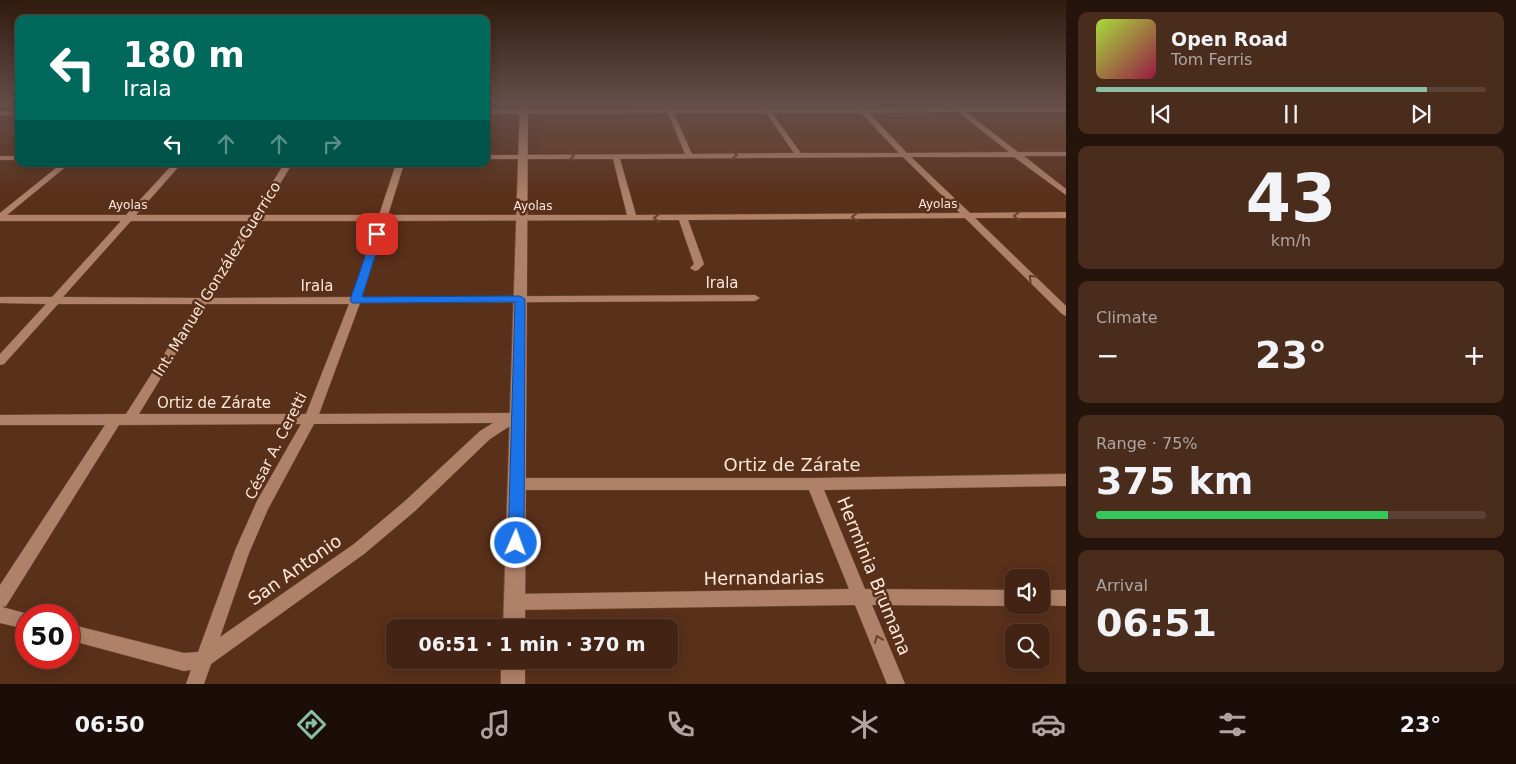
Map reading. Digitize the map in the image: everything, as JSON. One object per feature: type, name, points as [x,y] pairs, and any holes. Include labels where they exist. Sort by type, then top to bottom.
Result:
[{"type":"main road","points":[[514,619],[518,484],[514,418],[520,299],[523,134]]},
{"type":"main road","points":[[513,669],[513,684]]},
{"type":"street","points":[[680,134],[689,155]]},
{"type":"street","points":[[785,134],[800,155]]},
{"type":"street","points":[[885,134],[1066,312]]},
{"type":"street","points":[[990,134],[1066,193]]},
{"type":"street","points":[[490,157],[1066,154]]},
{"type":"street","points":[[616,156],[632,218]]},
{"type":"street","points":[[0,158],[15,158]]},
{"type":"street","points":[[0,217],[61,167]]},
{"type":"street","points":[[0,361],[57,300],[174,167]]},
{"type":"street","name":"Int. Manuel González Guerrico","points":[[0,600],[202,301],[286,167]]},
{"type":"street","name":"César A. Ceretti","points":[[195,684],[202,660],[245,545],[262,506],[312,418],[356,300],[399,167]]},
{"type":"street","name":"Ayolas","points":[[0,217],[683,218],[1066,215]]},
{"type":"street","points":[[683,218],[700,264],[695,268]]},
{"type":"street","name":"Irala","points":[[0,300],[202,301],[755,298]]},
{"type":"street","name":"Ortiz de Zárate","points":[[0,420],[514,418]]},
{"type":"street","name":"San Antonio","points":[[202,660],[359,549],[410,506],[485,435],[514,418]]},
{"type":"street","name":"Ortiz de Zárate","points":[[518,484],[814,484],[1066,480]]},
{"type":"street","name":"Herminia Brumana","points":[[814,484],[896,684]]},
{"type":"street","name":"Hernandarias","points":[[514,602],[861,597],[1005,598]]},
{"type":"street","points":[[1050,598],[1066,598]]},
{"type":"street","points":[[0,615],[15,618]]},
{"type":"street","points":[[80,635],[184,662],[202,660]]},
{"type":"shaded area","points":[[537,134],[1066,134],[1066,153],[538,155]]},
{"type":"route","points":[[377,234],[356,300],[520,299],[516,543]]}]
